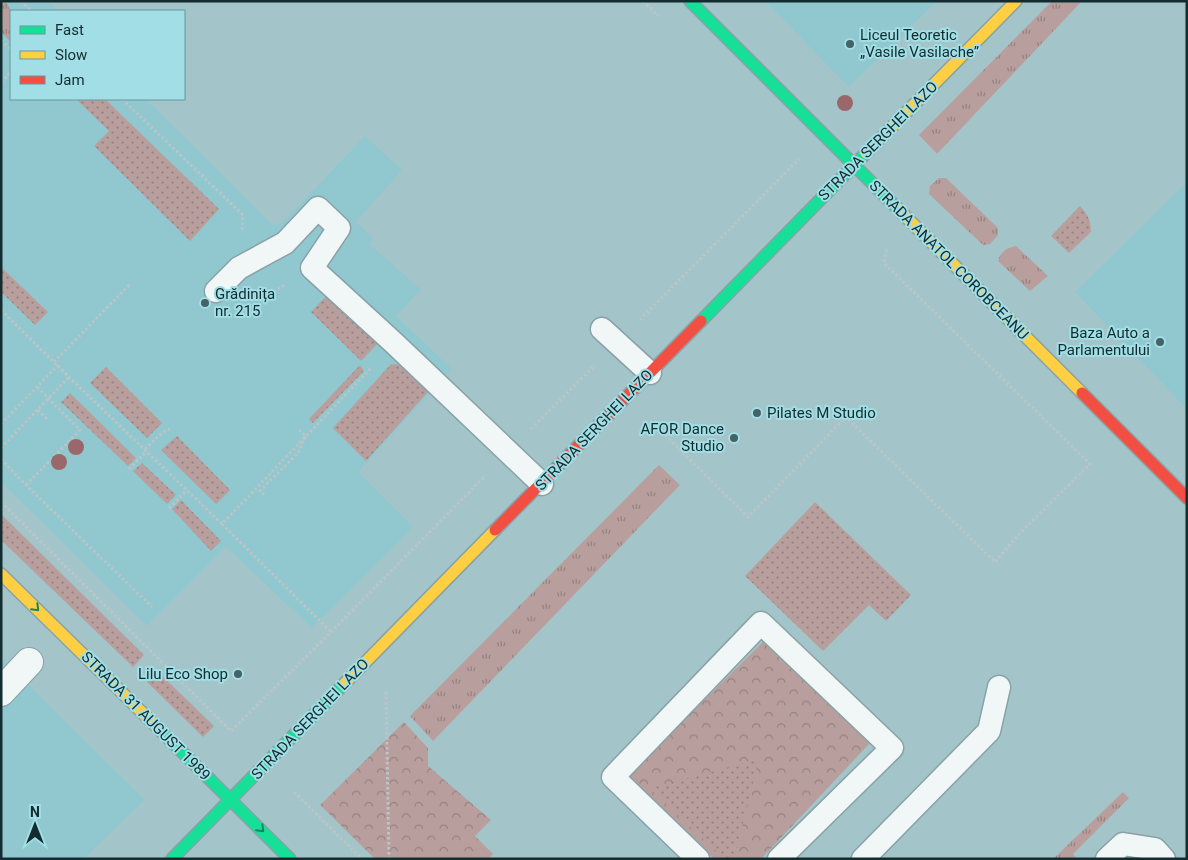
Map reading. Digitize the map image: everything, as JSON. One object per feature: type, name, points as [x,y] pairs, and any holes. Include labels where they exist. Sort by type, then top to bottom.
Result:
[{"type":"main road","name":"STRADA ANATOL COROBCEANU","points":[[690,1],[1187,498]]},
{"type":"main road","name":"STRADA SERGHEI LAZO","points":[[172,859],[1016,1]]},
{"type":"main road","name":"STRADA 31 AUGUST 1989","points":[[1,574],[290,859]]},
{"type":"street","points":[[1,692],[29,662]]},
{"type":"lane","points":[[216,291],[239,268],[286,243],[318,208],[339,228],[312,268],[394,342],[542,484]]},
{"type":"lane","points":[[602,329],[650,373]]},
{"type":"lane","points":[[698,859],[613,777],[761,622],[892,748],[779,859]]},
{"type":"lane","points":[[863,859],[989,731],[999,687]]},
{"type":"lane","points":[[1107,859],[1122,844],[1155,849],[1164,859]]},
{"type":"path","points":[[1,82],[10,73]]},
{"type":"path","points":[[123,100],[243,215],[239,268],[267,296],[312,268]]},
{"type":"path","points":[[650,420],[748,517],[846,417],[995,562],[1020,533],[1090,464],[884,262],[887,244]]},
{"type":"path","points":[[54,362],[130,284]]},
{"type":"path","points":[[1,310],[331,632]]},
{"type":"path","points":[[222,524],[394,342]]},
{"type":"path","points":[[1,424],[58,366]]},
{"type":"path","points":[[1,448],[69,377]]},
{"type":"path","points":[[26,485],[80,430],[37,387]]},
{"type":"path","points":[[38,410],[46,419]]},
{"type":"path","points":[[128,469],[163,432],[172,428]]},
{"type":"path","points":[[297,428],[306,436]]},
{"type":"path","points":[[264,495],[260,491],[298,453],[306,436]]},
{"type":"path","points":[[1,459],[152,607]]},
{"type":"path","points":[[169,508],[187,490]]},
{"type":"path","points":[[1,502],[231,731]]},
{"type":"path","points":[[386,691],[389,859]]},
{"type":"path","points":[[294,792],[362,859]]},
{"type":"shaded area","name":"Grădinița nr. 215","points":[[1,1],[48,1],[57,10],[10,10],[10,100],[147,100],[272,224],[280,225],[365,136],[402,170],[356,222],[373,238],[369,244],[421,289],[396,316],[452,369],[358,472],[413,527],[312,628],[226,547],[147,626],[1,482]]},
{"type":"shaded area","name":"Liceul Teoretic „Vasile Vasilache”","points":[[765,1],[937,1],[849,87]]},
{"type":"shaded area","name":"Baza Auto a Parlamentului","points":[[1187,182],[1187,409],[1075,292]]},
{"type":"shaded area","points":[[1,658],[145,800],[83,859],[1,859]]},
{"type":"green space","points":[[1,1],[5,1],[10,10],[10,41],[1,32]]},
{"type":"green space","points":[[1052,1],[1082,1],[937,154],[919,135]]},
{"type":"green space","points":[[77,100],[106,100],[219,209],[190,241],[94,146],[109,131]]},
{"type":"green space","points":[[939,178],[946,178],[998,228],[998,235],[990,244],[983,245],[929,194],[930,186]]},
{"type":"green space","points":[[1080,206],[1088,218],[1091,232],[1069,253],[1051,236]]},
{"type":"green space","points":[[1016,246],[1048,276],[1030,291],[998,261],[1005,250]]},
{"type":"green space","points":[[1,267],[48,312],[35,325],[1,292]]},
{"type":"green space","points":[[331,291],[382,339],[361,361],[311,312]]},
{"type":"green space","points":[[391,364],[399,365],[428,392],[366,461],[333,428]]},
{"type":"green space","points":[[360,365],[364,371],[313,423],[309,419]]},
{"type":"green space","points":[[106,367],[162,423],[147,438],[90,383]]},
{"type":"green space","points":[[70,393],[136,458],[128,466],[61,402]]},
{"type":"green space","points":[[177,436],[230,490],[216,504],[161,450]]},
{"type":"green space","points":[[142,463],[176,495],[167,504],[133,471]]},
{"type":"green space","points":[[659,465],[680,485],[433,741],[410,716]]},
{"type":"green space","points":[[181,500],[221,541],[211,551],[172,509]]},
{"type":"green space","points":[[815,502],[911,595],[886,621],[869,605],[823,651],[745,576]]},
{"type":"green space","points":[[1,514],[144,655],[133,667],[1,540]]},
{"type":"green space","points":[[763,642],[870,743],[761,859],[714,859],[627,776]]},
{"type":"green space","points":[[156,670],[214,726],[203,737],[147,682]]},
{"type":"green space","points":[[404,722],[428,748],[428,766],[491,820],[475,836],[493,854],[489,859],[375,859],[320,805]]},
{"type":"green space","points":[[759,759],[734,859],[725,859],[649,788]]},
{"type":"green space","points":[[1123,792],[1129,798],[1073,854],[1077,859],[1053,859]]},
{"type":"traffic: fast","points":[[690,1],[897,208]]},
{"type":"traffic: fast","points":[[701,321],[866,153]]},
{"type":"traffic: fast","points":[[172,859],[345,683]]},
{"type":"traffic: fast","points":[[160,730],[290,859]]},
{"type":"traffic: slow","points":[[866,153],[1016,1]]},
{"type":"traffic: slow","points":[[897,208],[1082,393]]},
{"type":"traffic: slow","points":[[345,683],[495,530]]},
{"type":"traffic: slow","points":[[1,574],[160,730]]},
{"type":"traffic: jam","points":[[495,530],[701,321]]},
{"type":"traffic: jam","points":[[1082,393],[1187,498]]},
{"type":"place","name":"Liceul Teoretic „Vasile Vasilache”","points":[[850,44]]},
{"type":"place","name":"Grădinița nr. 215","points":[[205,303]]},
{"type":"place","name":"Baza Auto a Parlamentului","points":[[1160,342]]},
{"type":"place","name":"Pilates M Studio","points":[[757,413]]},
{"type":"place","name":"AFOR Dance Studio","points":[[734,438]]},
{"type":"place","name":"Lilu Eco Shop","points":[[238,674]]}]
